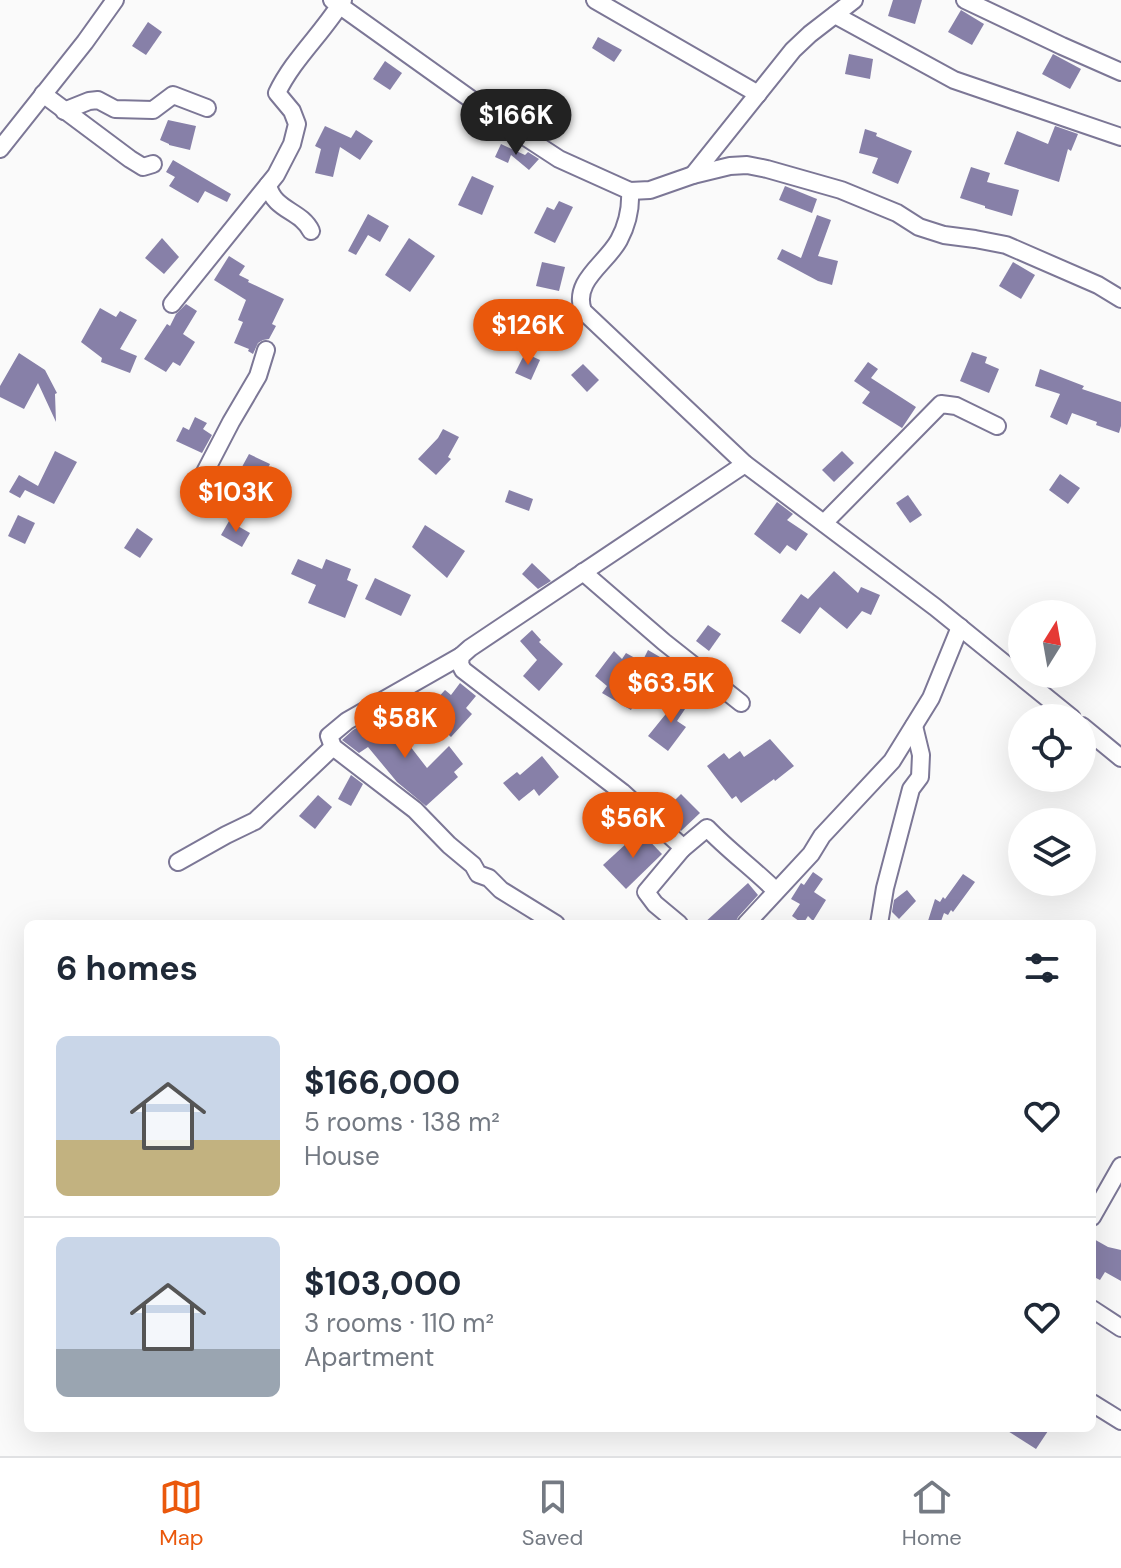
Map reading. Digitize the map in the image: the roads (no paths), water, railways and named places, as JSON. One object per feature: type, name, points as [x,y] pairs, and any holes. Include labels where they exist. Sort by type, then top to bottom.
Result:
[{"type":"street","points":[[0,149],[115,0]]},
{"type":"street","points":[[595,0],[758,94]]},
{"type":"street","points":[[693,175],[793,50],[854,0]]},
{"type":"street","points":[[965,0],[1121,72]]},
{"type":"street","points":[[172,304],[276,175],[292,144],[297,124],[292,111],[277,93],[284,77],[318,35],[338,2],[559,159],[630,191],[650,190],[693,175],[747,165],[841,190],[897,213],[919,227],[944,235],[1006,245],[1098,285],[1121,299]]},
{"type":"street","points":[[835,15],[954,80],[1121,137]]},
{"type":"street","points":[[43,94],[130,159],[143,167],[153,164]]},
{"type":"street","points":[[64,111],[98,100],[115,109],[153,110],[173,95],[207,108]]},
{"type":"street","points":[[268,185],[270,195],[308,224],[311,231]]},
{"type":"street","points":[[630,191],[629,212],[618,242],[587,279],[582,290],[580,302],[583,311],[745,464],[960,627],[1055,704]]},
{"type":"street","points":[[204,474],[258,376],[266,350]]},
{"type":"street","points":[[824,523],[941,404],[956,406],[997,426]]},
{"type":"street","points":[[550,920],[501,890],[489,878],[478,874],[473,865],[415,810],[333,747],[329,736],[347,721],[461,656],[745,464]]},
{"type":"street","points":[[583,572],[741,703]]},
{"type":"street","points":[[750,920],[892,761],[931,698],[960,627]]},
{"type":"street","points":[[461,656],[463,670],[622,792],[682,849]]},
{"type":"street","points":[[880,920],[911,789],[920,777],[921,755],[914,726]]},
{"type":"street","points":[[1096,737],[1121,758]]},
{"type":"street","points":[[178,862],[255,821],[333,747]]},
{"type":"street","points":[[674,920],[646,892],[682,849],[707,828],[723,846],[776,891]]},
{"type":"street","points":[[1096,1210],[1121,1166]]},
{"type":"street","points":[[1096,1312],[1121,1328]]},
{"type":"street","points":[[1096,1405],[1121,1421]]}]
